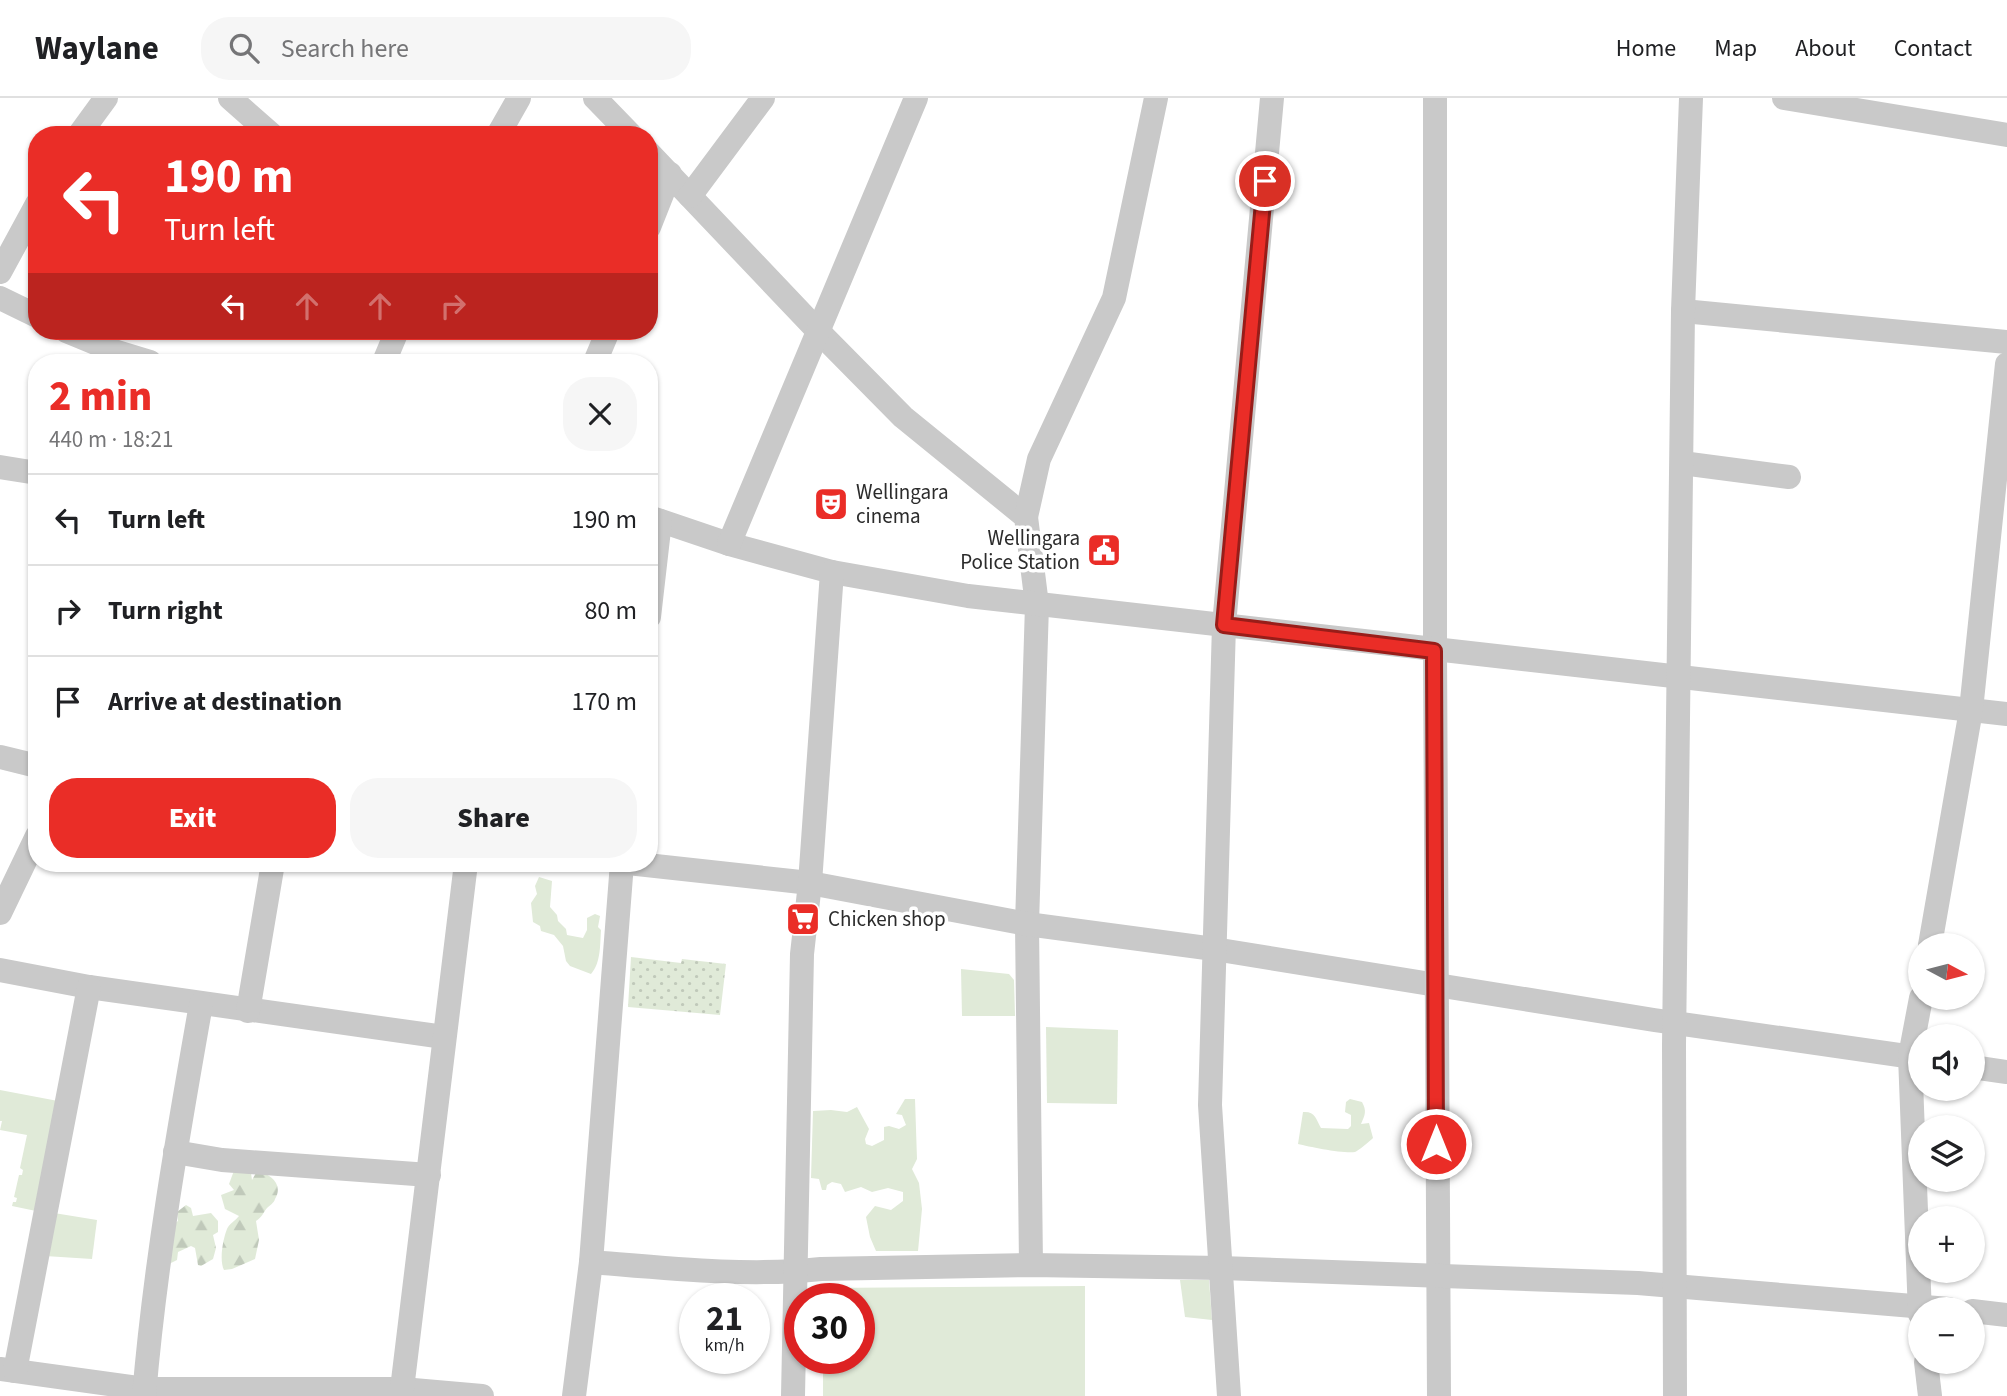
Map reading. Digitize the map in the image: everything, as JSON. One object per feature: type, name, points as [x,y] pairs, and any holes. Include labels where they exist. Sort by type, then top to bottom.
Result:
[{"type":"street","points":[[86,126],[106,98]]},
{"type":"street","points":[[230,98],[262,126]]},
{"type":"street","points":[[503,126],[519,98]]},
{"type":"street","points":[[595,98],[622,126]]},
{"type":"street","points":[[690,196],[763,98]]},
{"type":"street","points":[[729,544],[916,98]]},
{"type":"street","points":[[1031,1265],[1027,924],[1037,605],[1026,517],[1039,458],[1114,298],[1156,98]]},
{"type":"street","points":[[1229,1396],[1210,1105],[1224,625],[1272,98]]},
{"type":"street","points":[[1435,98],[1434,651],[1439,1396]]},
{"type":"street","points":[[1675,1396],[1675,1023],[1683,312],[1690,98]]},
{"type":"street","points":[[1786,98],[2007,135]]},
{"type":"street","points":[[658,162],[903,417],[1026,517]]},
{"type":"street","points":[[658,204],[670,174]]},
{"type":"street","points":[[0,272],[28,221]]},
{"type":"street","points":[[0,298],[28,312]]},
{"type":"street","points":[[1683,312],[2007,342]]},
{"type":"street","points":[[88,340],[124,354]]},
{"type":"street","points":[[1932,933],[1971,710],[2007,364]]},
{"type":"street","points":[[1682,463],[1789,477]]},
{"type":"street","points":[[0,467],[28,472]]},
{"type":"street","points":[[658,520],[729,544],[832,572],[968,596],[1680,679],[2007,714]]},
{"type":"street","points":[[793,1396],[802,954],[810,883],[832,572]]},
{"type":"street","points":[[0,757],[28,764]]},
{"type":"street","points":[[0,913],[28,855]]},
{"type":"street","points":[[658,866],[810,883],[1027,924],[1908,1056]]},
{"type":"street","points":[[248,1011],[271,872]]},
{"type":"street","points":[[408,1392],[444,1037],[465,872]]},
{"type":"street","points":[[574,1396],[591,1262],[621,872]]},
{"type":"street","points":[[0,970],[89,988],[444,1037]]},
{"type":"street","points":[[89,988],[7,1370],[145,1392],[408,1392],[482,1396]]},
{"type":"street","points":[[145,1392],[159,1258],[201,1004]]},
{"type":"street","points":[[1985,1069],[2007,1072]]},
{"type":"street","points":[[1916,1101],[1919,1297]]},
{"type":"street","points":[[175,1152],[222,1160],[429,1175]]},
{"type":"street","points":[[591,1262],[670,1268],[796,1272],[821,1269],[1031,1265],[1222,1268],[1638,1283],[1908,1309]]},
{"type":"street","points":[[1985,1312],[2007,1315]]},
{"type":"street","points":[[1927,1374],[1930,1396]]},
{"type":"green space","points":[[539,877],[552,881],[550,907],[566,929],[567,935],[583,938],[587,930],[587,918],[595,914],[600,916],[599,953],[591,974],[570,966],[566,961],[563,946],[554,935],[541,931],[540,926],[533,922],[531,903],[537,894],[535,886]]},
{"type":"green space","points":[[631,957],[681,963],[682,959],[726,964],[720,1015],[628,1007]]},
{"type":"green space","points":[[961,969],[1009,974],[1014,980],[1015,1016],[962,1016]]},
{"type":"green space","points":[[1046,1027],[1118,1030],[1117,1104],[1047,1103]]},
{"type":"green space","points":[[0,1090],[58,1101],[36,1211],[12,1206],[17,1198],[14,1197],[19,1175],[22,1175],[23,1170],[20,1168],[27,1135],[0,1130]]},
{"type":"green space","points":[[905,1099],[915,1099],[917,1159],[912,1169],[919,1183],[922,1209],[918,1251],[876,1251],[866,1217],[875,1206],[891,1210],[903,1201],[903,1192],[888,1188],[872,1192],[861,1187],[845,1192],[841,1184],[832,1182],[827,1185],[826,1190],[822,1190],[819,1179],[811,1178],[813,1111],[847,1112],[857,1107],[869,1129],[866,1144],[872,1146],[884,1140],[884,1127],[899,1129],[906,1125],[902,1115],[896,1114]]},
{"type":"green space","points":[[1350,1099],[1364,1105],[1365,1113],[1361,1124],[1369,1123],[1373,1138],[1357,1151],[1350,1152],[1298,1144],[1303,1112],[1313,1114],[1321,1128],[1348,1129],[1351,1126],[1351,1115],[1345,1112],[1346,1102]]},
{"type":"green space","points":[[235,1168],[251,1173],[252,1180],[257,1171],[267,1175],[274,1180],[278,1189],[274,1202],[256,1221],[259,1240],[255,1259],[224,1270],[222,1255],[226,1233],[239,1216],[225,1209],[221,1195],[234,1190],[229,1184]]},
{"type":"green space","points":[[186,1205],[191,1208],[193,1216],[211,1213],[218,1221],[218,1232],[213,1235],[216,1248],[213,1259],[201,1266],[198,1265],[195,1248],[191,1246],[178,1252],[177,1260],[169,1264],[171,1226],[178,1221],[177,1212]]},
{"type":"green space","points":[[54,1213],[97,1220],[92,1259],[45,1256]]},
{"type":"green space","points":[[1180,1280],[1209,1280],[1212,1320],[1185,1317]]},
{"type":"green space","points":[[1085,1286],[1085,1396],[823,1396],[823,1374],[875,1374],[875,1288]]},
{"type":"place","name":"Wellingara cinema","points":[[831,504]]},
{"type":"place","name":"Wellingara Police Station","points":[[1104,550]]},
{"type":"place","name":"Chicken shop","points":[[803,919]]},
{"type":"route","points":[[1265,181],[1224,625],[1434,651],[1436,1144]]}]
